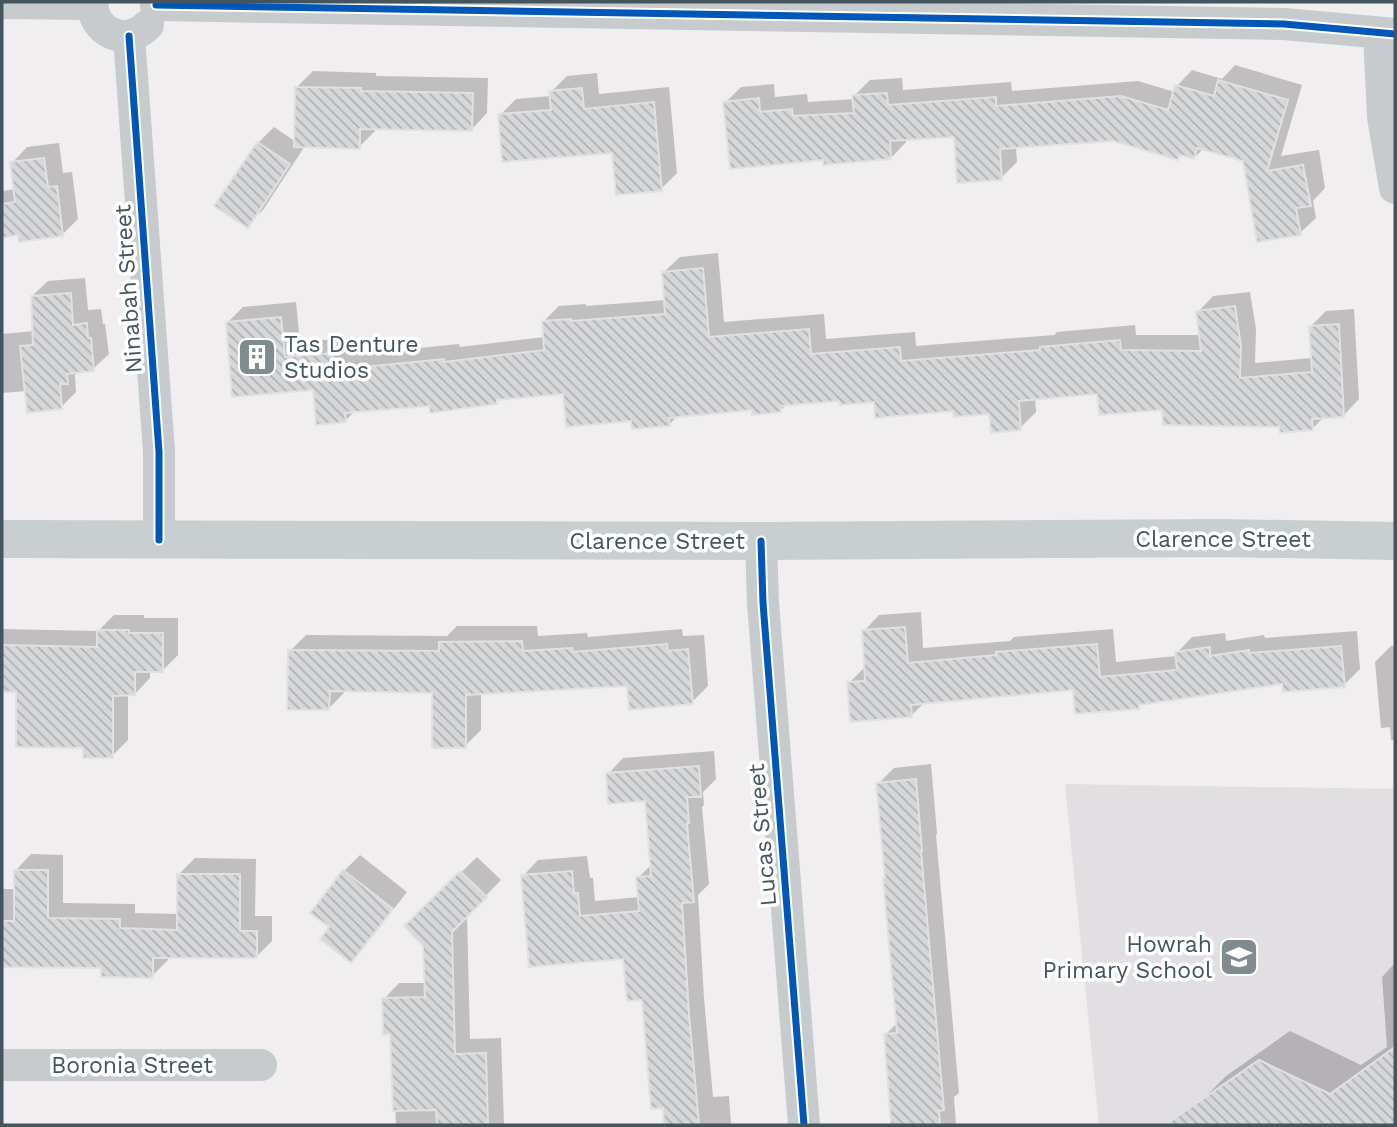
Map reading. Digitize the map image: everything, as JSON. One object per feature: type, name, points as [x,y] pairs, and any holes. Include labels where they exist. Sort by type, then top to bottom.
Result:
[{"type":"main road","name":"Clarence Street","points":[[2,539],[761,541],[1193,538],[1395,541]]},
{"type":"street","points":[[2,4],[92,3],[99,25],[118,36],[138,34],[151,22],[156,3],[1222,13],[1284,24],[1387,33],[1383,117],[1395,188]]},
{"type":"street","name":"Ninabah Street","points":[[129,36],[159,452],[159,540]]},
{"type":"street","name":"Lucas Street","points":[[761,541],[763,603],[804,1125]]},
{"type":"street","name":"Boronia Street","points":[[2,1065],[261,1065]]},
{"type":"shaded area","name":"Howrah Primary School","points":[[1065,784],[1395,789],[1395,1125],[1099,1125]]},
{"type":"building","points":[[1218,80],[1288,100],[1267,171],[1303,165],[1311,206],[1296,208],[1301,235],[1257,242],[1243,161],[1197,148],[1194,159],[1180,155],[1178,160],[1113,141],[1000,149],[1002,180],[957,183],[954,137],[890,141],[891,159],[823,165],[823,160],[730,169],[723,102],[759,98],[760,112],[792,109],[793,116],[854,113],[852,95],[887,93],[888,105],[996,97],[996,106],[1121,96],[1168,110],[1175,85],[1214,96]]},
{"type":"building","points":[[295,87],[473,93],[472,131],[360,129],[360,149],[294,147]]},
{"type":"building","points":[[582,88],[584,109],[654,102],[662,191],[616,195],[612,153],[502,162],[498,114],[551,110],[549,91]]},
{"type":"building","points":[[257,142],[290,164],[248,228],[214,206]]},
{"type":"building","points":[[44,158],[48,187],[57,186],[63,236],[19,242],[18,235],[2,238],[2,204],[15,202],[10,162]]},
{"type":"building","points":[[703,268],[709,337],[809,329],[811,354],[900,347],[901,361],[1040,350],[1040,347],[1120,340],[1121,350],[1201,351],[1196,311],[1235,306],[1241,346],[1240,378],[1312,372],[1309,326],[1339,324],[1344,417],[1312,419],[1313,430],[1280,433],[1279,427],[1163,425],[1162,410],[1099,415],[1097,394],[1019,401],[1021,430],[991,433],[989,414],[954,417],[953,411],[875,418],[874,402],[840,405],[839,401],[781,406],[781,412],[752,415],[752,410],[669,418],[670,426],[632,429],[631,421],[566,427],[563,394],[497,400],[497,404],[430,413],[429,406],[345,413],[346,422],[316,425],[313,390],[232,397],[226,322],[281,317],[285,357],[332,353],[333,370],[444,359],[444,362],[544,350],[542,321],[665,314],[662,272]]},
{"type":"building","points":[[71,293],[73,325],[87,323],[94,371],[67,374],[68,384],[60,384],[62,409],[27,413],[20,346],[33,345],[31,296]]},
{"type":"building","points":[[905,627],[908,663],[996,655],[996,652],[1097,644],[1100,677],[1177,670],[1175,652],[1210,647],[1210,656],[1249,650],[1249,653],[1341,646],[1345,687],[1283,692],[1282,684],[1139,705],[1139,709],[1075,714],[1073,690],[911,705],[912,717],[850,722],[847,682],[865,681],[862,630]]},
{"type":"building","points":[[97,630],[163,633],[163,672],[135,672],[135,695],[113,696],[113,758],[83,758],[83,748],[16,747],[16,692],[2,692],[2,645],[97,647]]},
{"type":"building","points":[[522,641],[523,651],[572,648],[573,652],[667,644],[668,651],[688,649],[693,704],[629,710],[627,686],[466,695],[466,748],[432,748],[432,693],[330,691],[329,710],[287,710],[288,650],[439,651],[439,642]]},
{"type":"building","points":[[699,766],[701,797],[687,797],[694,902],[682,903],[699,1125],[664,1125],[663,1108],[651,1109],[642,1000],[627,1001],[623,959],[529,967],[521,875],[572,871],[580,916],[639,911],[636,877],[651,876],[645,801],[608,804],[606,773]]},
{"type":"building","points":[[916,779],[944,1110],[939,1111],[940,1125],[891,1125],[884,1034],[897,1033],[876,783]]},
{"type":"building","points":[[14,870],[48,870],[48,918],[120,919],[120,928],[177,930],[177,874],[240,874],[240,931],[257,931],[257,958],[153,958],[153,978],[101,977],[101,968],[2,967],[2,921],[14,921]]},
{"type":"building","points":[[343,870],[393,909],[351,963],[320,939],[329,927],[310,913]]},
{"type":"building","points":[[460,871],[487,897],[452,932],[455,1054],[486,1053],[488,1125],[437,1125],[436,1110],[393,1111],[390,1034],[383,1035],[382,998],[425,997],[423,946],[404,926]]},
{"type":"building","points":[[1395,1047],[1395,1125],[1165,1125],[1259,1060],[1330,1094]]},
{"type":"cycle path","points":[[156,5],[1284,24],[1395,34]]},
{"type":"cycle path","points":[[129,36],[159,452],[159,540]]},
{"type":"cycle path","points":[[761,541],[763,603],[804,1125]]},
{"type":"place","name":"Tas Denture Studios","points":[[257,357]]},
{"type":"place","name":"Howrah Primary School","points":[[1239,957]]}]
